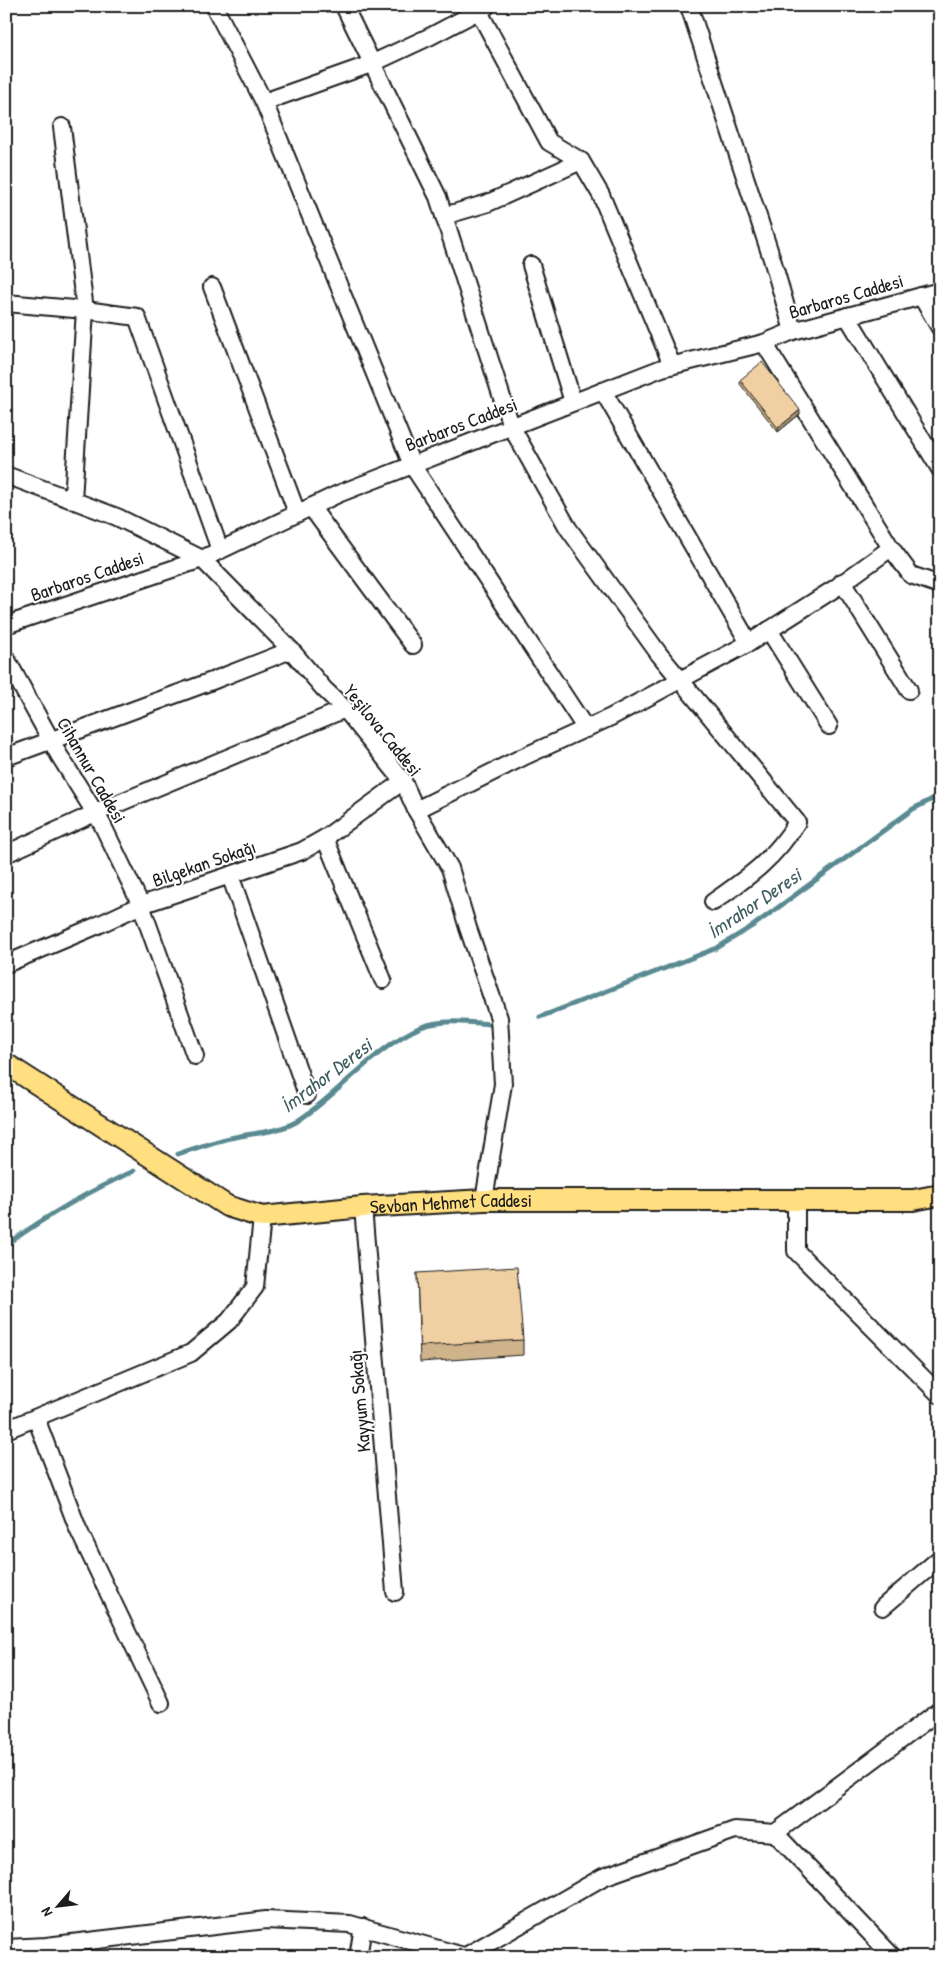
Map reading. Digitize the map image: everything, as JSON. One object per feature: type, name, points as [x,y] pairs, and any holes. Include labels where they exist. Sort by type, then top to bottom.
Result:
[{"type":"main road","name":"Sevban Mehmet Caddesi","points":[[6,1064],[228,1206],[262,1217],[363,1207],[484,1200],[912,1200],[940,1195]]},
{"type":"street","points":[[214,6],[264,102],[412,465],[586,728]]},
{"type":"street","points":[[344,6],[438,198],[511,426],[568,528],[659,654],[797,822],[789,836],[762,867],[713,902]]},
{"type":"street","points":[[689,6],[772,259],[793,331]]},
{"type":"street","points":[[264,102],[371,64],[431,36],[481,8],[549,142],[581,161],[601,195],[672,365]]},
{"type":"street","points":[[62,127],[85,310],[74,500]]},
{"type":"street","points":[[444,216],[488,203],[581,161]]},
{"type":"street","points":[[531,265],[573,402]]},
{"type":"street","points":[[212,287],[304,510],[412,645]]},
{"type":"street","name":"Barbaros Caddesi","points":[[6,625],[202,559],[338,494],[603,390],[672,365],[764,343],[793,331],[940,291]]},
{"type":"street","points":[[921,296],[940,328]]},
{"type":"street","points":[[6,304],[85,310],[137,317],[220,550]]},
{"type":"street","points":[[847,316],[940,469]]},
{"type":"street","points":[[764,343],[891,548],[911,575],[940,585]]},
{"type":"street","points":[[603,390],[749,643]]},
{"type":"street","name":"Yeşilova Caddesi","points":[[6,475],[117,517],[202,559],[291,650],[324,689],[345,709],[403,781],[416,810],[450,868],[468,928],[499,1018],[502,1084],[484,1200]]},
{"type":"street","points":[[416,810],[523,757],[611,717],[749,643],[834,589],[891,548]]},
{"type":"street","points":[[842,582],[909,690]]},
{"type":"street","points":[[769,630],[829,726]]},
{"type":"street","points":[[6,757],[291,650]]},
{"type":"street","name":"Cihannur Caddesi","points":[[6,658],[50,740],[95,812],[141,905],[195,1056]]},
{"type":"street","points":[[6,854],[95,812],[345,709]]},
{"type":"street","name":"Bilgekan Sokağı","points":[[6,964],[141,905],[302,850],[325,838],[403,781]]},
{"type":"street","points":[[325,838],[383,980]]},
{"type":"street","points":[[230,875],[307,1095]]},
{"type":"street","points":[[796,1199],[796,1251],[940,1396]]},
{"type":"street","name":"Kayyum Sokağı","points":[[363,1207],[395,1592]]},
{"type":"street","points":[[6,1430],[191,1353],[229,1321],[255,1288],[262,1217]]},
{"type":"street","points":[[36,1418],[78,1529],[161,1703]]},
{"type":"street","points":[[883,1607],[940,1558]]},
{"type":"street","points":[[6,1948],[45,1951],[266,1920],[350,1924],[467,1956],[603,1877],[735,1830],[775,1832],[940,1710]]},
{"type":"street","points":[[775,1832],[893,1957]]},
{"type":"street","points":[[358,1957],[363,1927]]},
{"type":"building","points":[[762,362],[800,410],[778,428],[740,380]]},
{"type":"building","points":[[517,1267],[523,1340],[420,1346],[417,1273]]},
{"type":"waterway","name":"İmrahor Deresi","points":[[540,1017],[717,948],[754,925],[913,809],[940,795]]},
{"type":"waterway","name":"İmrahor Deresi","points":[[178,1154],[231,1138],[279,1129],[296,1122],[327,1099],[372,1059],[404,1036],[421,1027],[446,1022],[489,1024]]},
{"type":"waterway","name":"İmrahor Deresi","points":[[6,1245],[68,1205],[134,1171]]}]
